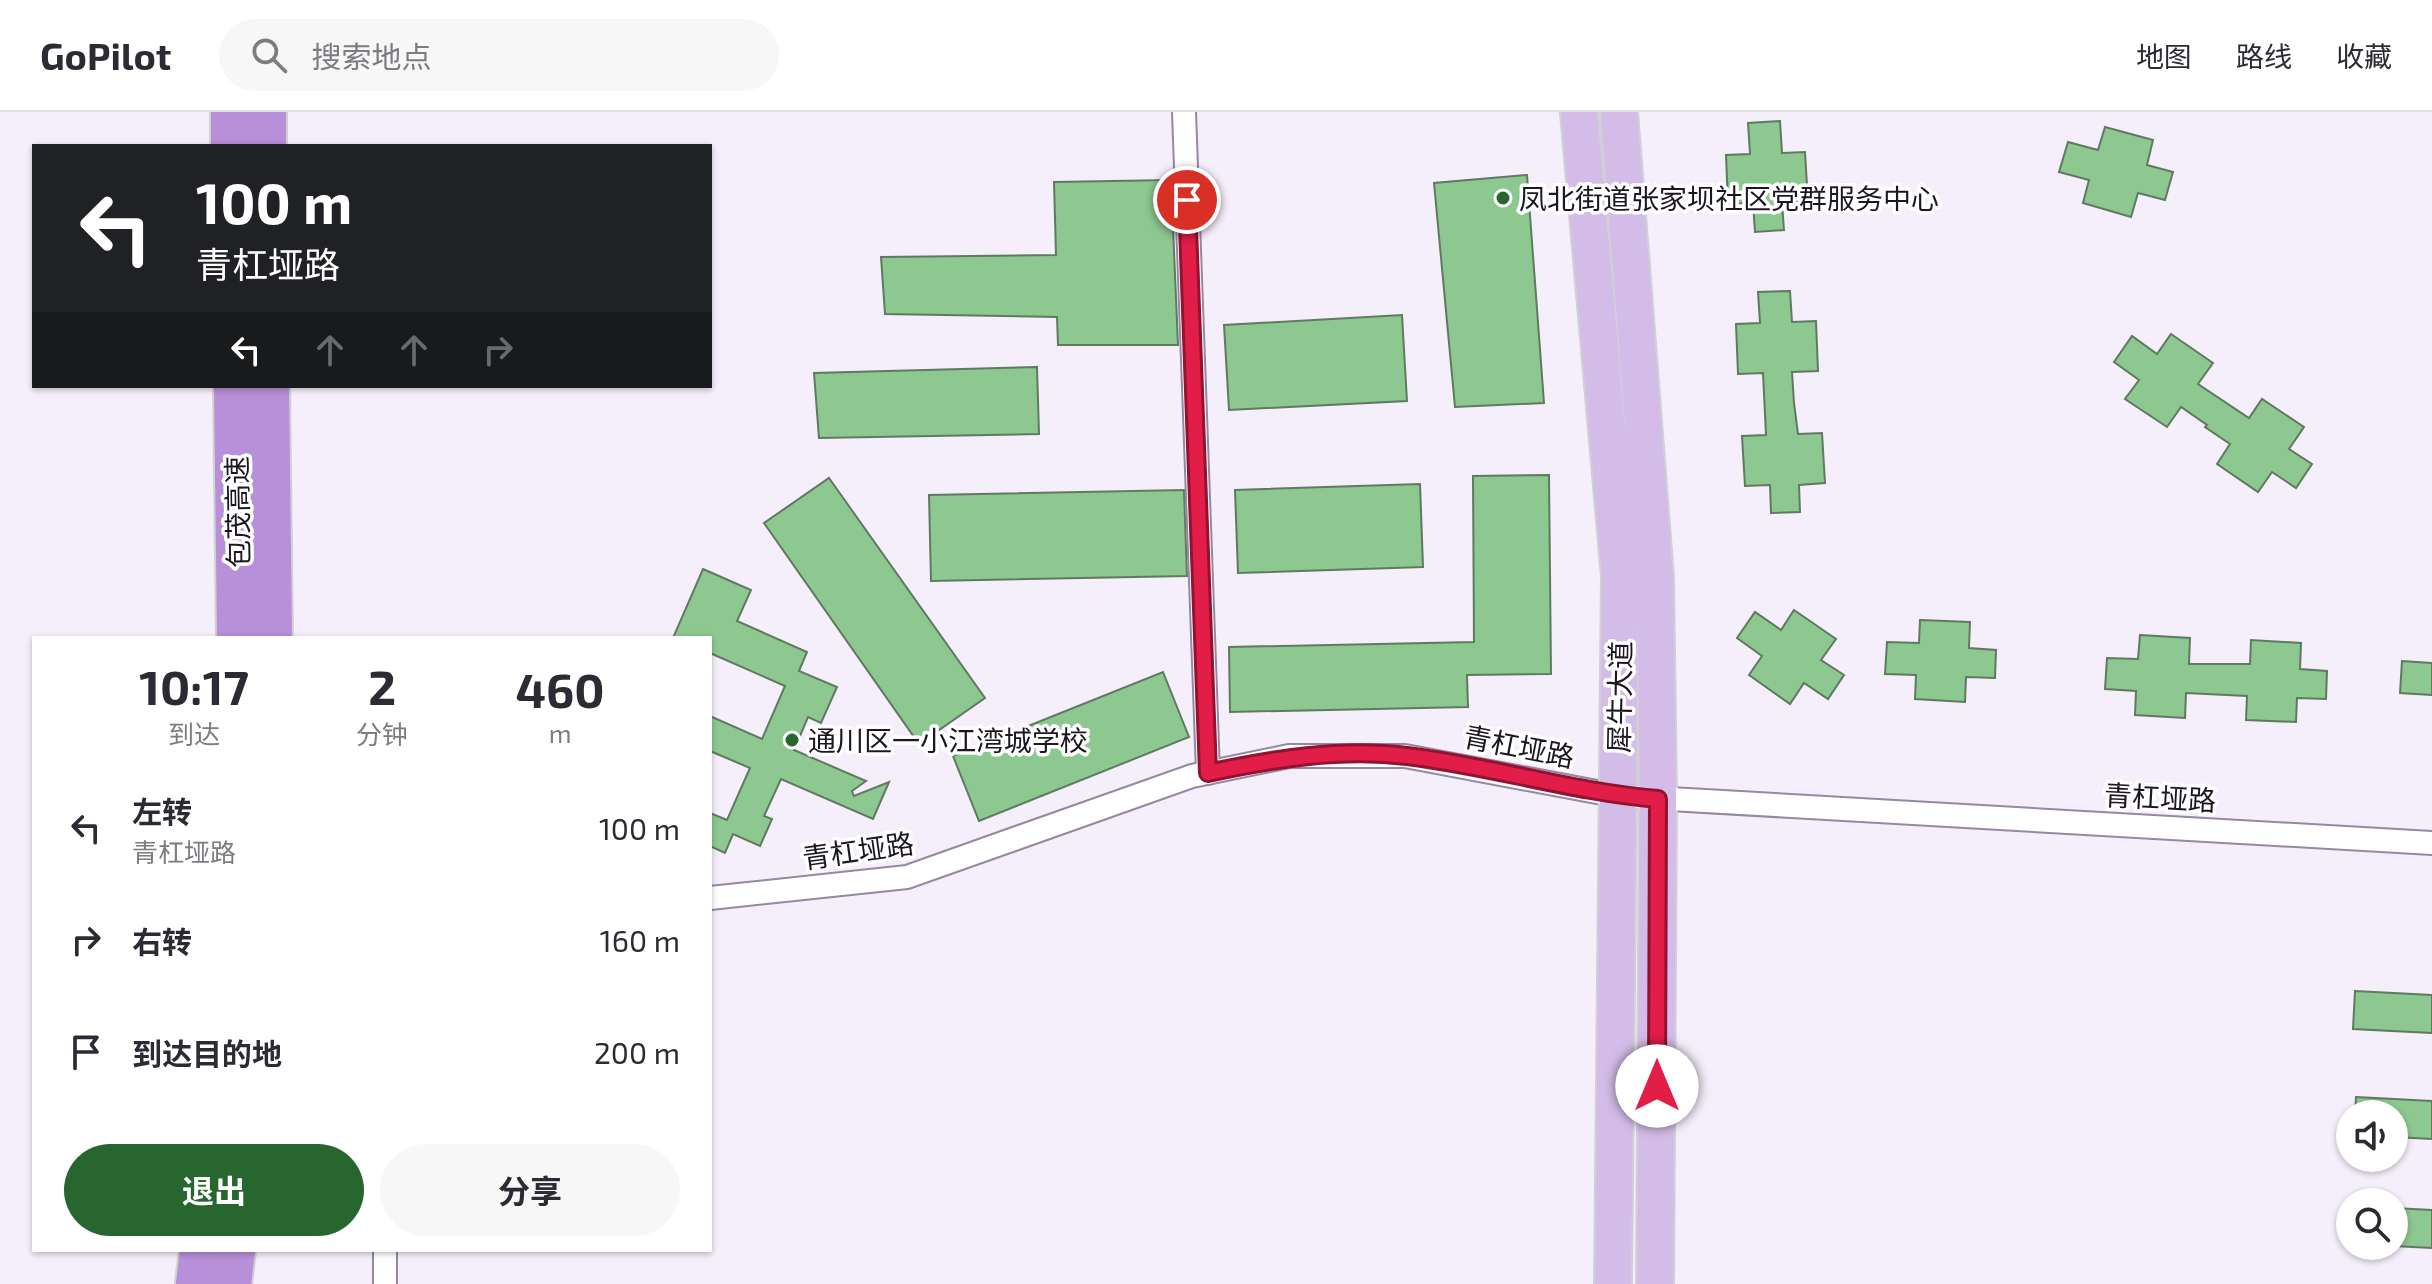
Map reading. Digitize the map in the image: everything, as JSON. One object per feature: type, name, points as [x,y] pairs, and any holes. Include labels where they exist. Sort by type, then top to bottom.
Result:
[{"type":"highway","points":[[232,112],[232,144]]},
{"type":"highway","points":[[265,112],[265,144]]},
{"type":"highway","name":"包茂高速","points":[[235,388],[238,636]]},
{"type":"highway","name":"包茂高速","points":[[268,388],[271,636]]},
{"type":"highway","points":[[197,1284],[201,1252]]},
{"type":"highway","points":[[230,1284],[234,1252]]},
{"type":"main road","name":"犀牛大道","points":[[1579,112],[1620,576],[1613,1284]]},
{"type":"main road","name":"犀牛大道","points":[[1619,112],[1655,578],[1658,799],[1655,1284]]},
{"type":"street","points":[[1184,112],[1208,773]]},
{"type":"street","name":"青杠垭路","points":[[712,898],[907,877],[1208,773],[1289,756],[1405,756],[1618,796],[2432,843]]},
{"type":"street","points":[[385,1252],[385,1284]]},
{"type":"building","points":[[1780,121],[1782,153],[1805,152],[1808,202],[1782,203],[1784,230],[1755,232],[1753,203],[1728,204],[1726,155],[1750,154],[1748,123]]},
{"type":"building","points":[[2105,127],[2153,140],[2147,165],[2173,172],[2165,200],[2138,193],[2131,217],[2083,203],[2089,180],[2059,172],[2068,142],[2098,150]]},
{"type":"building","points":[[1527,175],[1544,403],[1455,407],[1434,183]]},
{"type":"building","points":[[1171,180],[1178,345],[1058,345],[1057,317],[885,314],[881,257],[1056,255],[1054,182]]},
{"type":"building","points":[[1790,291],[1792,322],[1816,321],[1818,371],[1792,372],[1798,434],[1822,433],[1825,483],[1799,485],[1800,512],[1771,513],[1770,485],[1745,486],[1742,436],[1766,435],[1763,373],[1738,374],[1736,324],[1760,323],[1758,292]]},
{"type":"building","points":[[1402,315],[1407,401],[1229,410],[1224,325]]},
{"type":"building","points":[[2171,334],[2213,363],[2198,384],[2249,418],[2262,399],[2304,427],[2289,449],[2312,464],[2296,488],[2272,472],[2258,492],[2217,464],[2230,444],[2205,427],[2207,425],[2181,407],[2167,427],[2125,399],[2139,380],[2114,362],[2132,336],[2157,354]]},
{"type":"building","points":[[1037,367],[1039,434],[819,438],[814,373]]},
{"type":"building","points":[[1549,475],[1551,674],[1467,675],[1468,707],[1230,712],[1229,647],[1474,642],[1473,476]]},
{"type":"building","points":[[829,478],[985,698],[919,744],[764,523]]},
{"type":"building","points":[[1420,484],[1423,567],[1238,573],[1235,490]]},
{"type":"building","points":[[1184,490],[1187,576],[931,581],[929,495]]},
{"type":"building","points":[[703,569],[751,590],[737,621],[807,652],[799,671],[837,687],[821,723],[808,717],[794,750],[866,781],[852,791],[854,796],[889,782],[873,819],[781,779],[764,816],[772,819],[760,846],[733,834],[725,853],[712,847],[712,814],[727,820],[750,768],[712,752],[712,717],[762,739],[785,686],[712,654],[712,636],[674,636]]},
{"type":"building","points":[[1794,610],[1836,639],[1821,660],[1844,675],[1828,699],[1804,683],[1790,704],[1749,675],[1762,656],[1737,638],[1755,612],[1781,630]]},
{"type":"building","points":[[1920,620],[1970,622],[1969,648],[1996,650],[1995,678],[1966,677],[1965,702],[1915,699],[1916,675],[1885,674],[1887,642],[1919,643]]},
{"type":"building","points":[[2140,635],[2190,638],[2189,664],[2250,664],[2251,640],[2301,643],[2300,669],[2327,671],[2326,699],[2297,698],[2296,722],[2246,720],[2247,696],[2186,693],[2185,718],[2135,715],[2136,691],[2105,689],[2107,658],[2138,659]]},
{"type":"building","points":[[2402,661],[2432,663],[2432,695],[2400,693]]},
{"type":"building","points":[[1163,672],[1189,737],[979,821],[953,756]]},
{"type":"building","points":[[2355,991],[2432,995],[2432,1033],[2353,1029]]},
{"type":"building","points":[[2356,1097],[2432,1101],[2432,1139],[2408,1138],[2408,1100],[2356,1100]]},
{"type":"building","points":[[2408,1209],[2432,1210],[2432,1248],[2408,1247]]},
{"type":"place","name":"凤北街道张家坝社区党群服务中心","points":[[1503,198]]},
{"type":"place","name":"通川区一小江湾城学校","points":[[792,740]]},
{"type":"route","points":[[1187,200],[1208,773],[1289,756],[1405,756],[1618,796],[1658,799],[1657,1086]]}]
